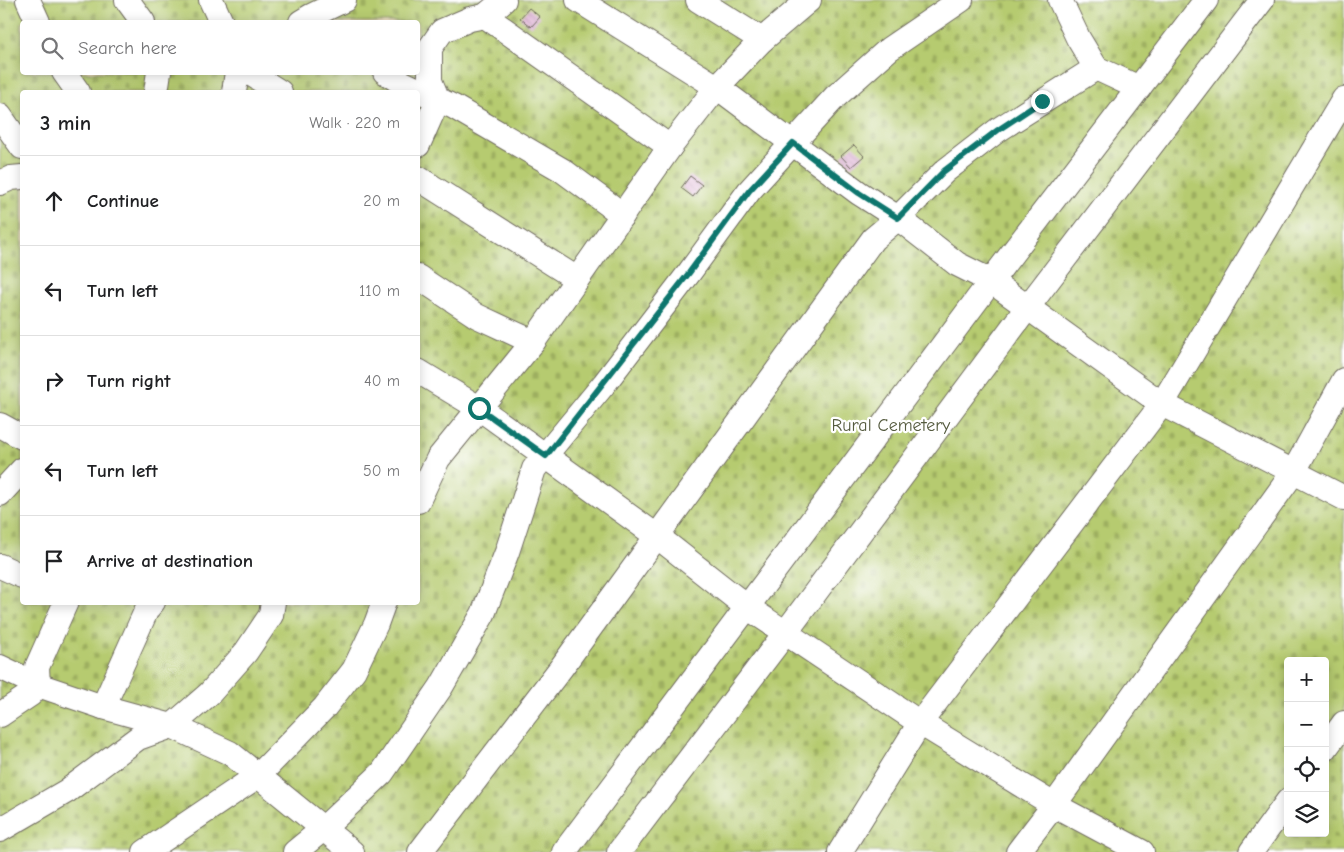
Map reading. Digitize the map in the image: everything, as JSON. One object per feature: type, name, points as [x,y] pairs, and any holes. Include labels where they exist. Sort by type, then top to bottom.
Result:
[{"type":"lane","points":[[28,0],[37,20]]},
{"type":"lane","points":[[127,0],[142,20]]},
{"type":"lane","points":[[211,0],[220,20]]},
{"type":"lane","points":[[310,20],[344,0]]},
{"type":"lane","points":[[420,40],[470,19],[485,16],[504,0]]},
{"type":"lane","points":[[578,0],[717,87],[859,193],[898,218],[957,264],[991,282],[1162,404],[1344,498]]},
{"type":"lane","points":[[698,0],[762,40]]},
{"type":"lane","points":[[420,497],[438,459],[533,342],[670,147],[717,87],[762,40],[807,0]]},
{"type":"lane","points":[[294,852],[323,829],[382,773],[441,687],[483,614],[507,552],[534,469],[689,273],[749,191],[835,97],[889,49],[961,0]]},
{"type":"lane","points":[[1060,0],[1078,38],[1096,68],[1139,88]]},
{"type":"lane","points":[[564,852],[991,282],[1206,0]]},
{"type":"lane","points":[[620,852],[1027,308],[1262,0]]},
{"type":"lane","points":[[485,16],[670,147]]},
{"type":"lane","points":[[420,140],[438,100],[430,80],[430,48],[442,31]]},
{"type":"lane","points":[[420,852],[561,668],[873,239],[898,218],[944,171],[998,130],[1096,68]]},
{"type":"lane","points":[[66,75],[77,90]]},
{"type":"lane","points":[[156,90],[159,75]]},
{"type":"lane","points":[[234,90],[237,75]]},
{"type":"lane","points":[[253,75],[277,90]]},
{"type":"lane","points":[[390,75],[417,90]]},
{"type":"lane","points":[[420,91],[454,107],[562,170],[623,216]]},
{"type":"lane","points":[[840,852],[920,723],[1162,404],[1344,99]]},
{"type":"lane","points":[[0,116],[20,144]]},
{"type":"lane","points":[[0,183],[11,178],[20,177]]},
{"type":"lane","points":[[420,179],[577,280]]},
{"type":"lane","points":[[420,278],[477,316],[533,342]]},
{"type":"lane","points":[[420,372],[479,408],[658,536],[747,607],[920,723],[1054,805],[1142,852]]},
{"type":"lane","points":[[1018,852],[1054,805],[1293,473],[1344,380]]},
{"type":"lane","points":[[0,425],[20,436]]},
{"type":"lane","points":[[0,494],[20,472]]},
{"type":"lane","points":[[0,566],[20,575]]},
{"type":"lane","points":[[0,715],[31,694],[38,686],[37,666],[65,605]]},
{"type":"lane","points":[[103,707],[150,605]]},
{"type":"lane","points":[[0,830],[67,791],[138,738],[172,726],[210,693],[246,652],[270,615],[272,605]]},
{"type":"lane","points":[[145,852],[259,775],[325,707],[354,670],[383,605]]},
{"type":"lane","points":[[0,667],[38,686],[103,707],[172,726],[230,753],[352,852]]},
{"type":"lane","points":[[1326,747],[1344,723]]},
{"type":"lane","points":[[1251,852],[1284,807]]},
{"type":"green space","name":"Rural Cemetery","points":[[0,0],[1344,0],[1344,852],[0,852]]},
{"type":"building","points":[[529,8],[540,17],[531,27],[520,18]]},
{"type":"building","points":[[854,145],[864,156],[851,167],[841,156]]},
{"type":"building","points":[[690,176],[702,185],[693,197],[681,188]]},
{"type":"route","points":[[479,408],[546,456],[604,384],[749,191],[793,143],[859,193],[898,218],[944,171],[998,130],[1042,101]]}]
